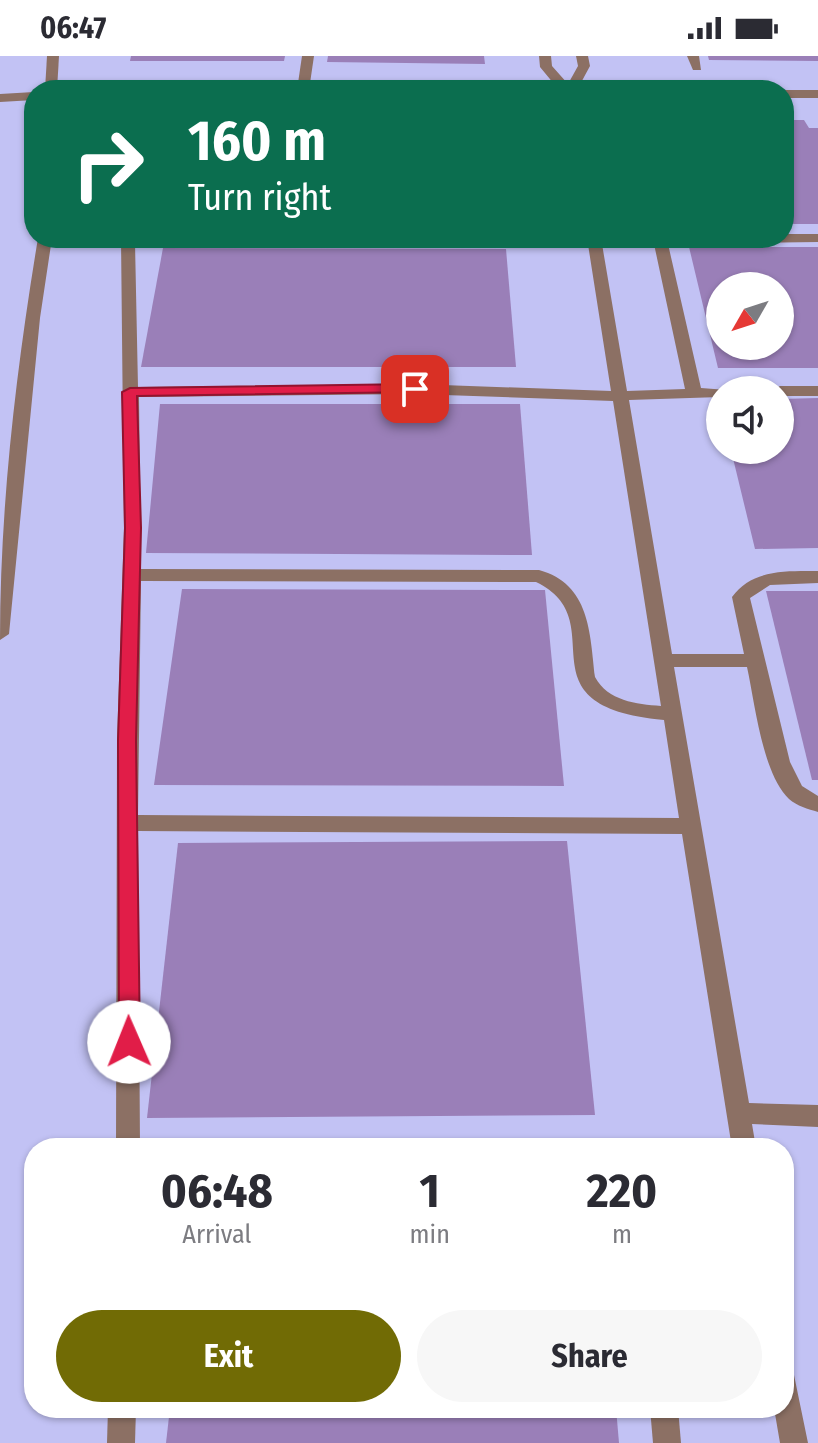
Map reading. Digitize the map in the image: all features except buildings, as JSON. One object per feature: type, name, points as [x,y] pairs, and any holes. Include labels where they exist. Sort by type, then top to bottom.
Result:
[{"type":"street","points":[[52,80],[53,56]]},
{"type":"street","points":[[304,80],[308,56]]},
{"type":"street","points":[[545,56],[546,67],[559,80]]},
{"type":"street","points":[[575,80],[584,66],[582,56]]},
{"type":"street","points":[[794,94],[818,94]]},
{"type":"street","points":[[0,98],[24,97]]},
{"type":"street","points":[[794,238],[818,238]]},
{"type":"street","points":[[0,634],[32,318],[43,248]]},
{"type":"street","points":[[128,248],[131,575],[127,823],[128,1138]]},
{"type":"street","points":[[595,248],[743,1138]]},
{"type":"street","points":[[662,248],[694,393]]},
{"type":"street","points":[[130,392],[415,389],[620,396],[706,393]]},
{"type":"street","points":[[794,391],[818,391]]},
{"type":"street","points":[[131,575],[539,576],[557,583],[575,602],[585,680],[597,694],[615,704],[673,714]]},
{"type":"street","points":[[818,577],[755,582],[741,597],[782,768],[792,789],[818,804]]},
{"type":"street","points":[[664,660],[755,661]]},
{"type":"street","points":[[127,823],[691,826]]},
{"type":"street","points":[[739,1113],[818,1116]]},
{"type":"street","points":[[121,1443],[122,1418]]},
{"type":"street","points":[[665,1418],[667,1443]]},
{"type":"street","points":[[790,1418],[794,1443]]},
{"type":"route","points":[[129,1042],[127,741],[133,528],[130,392],[415,389]]}]
